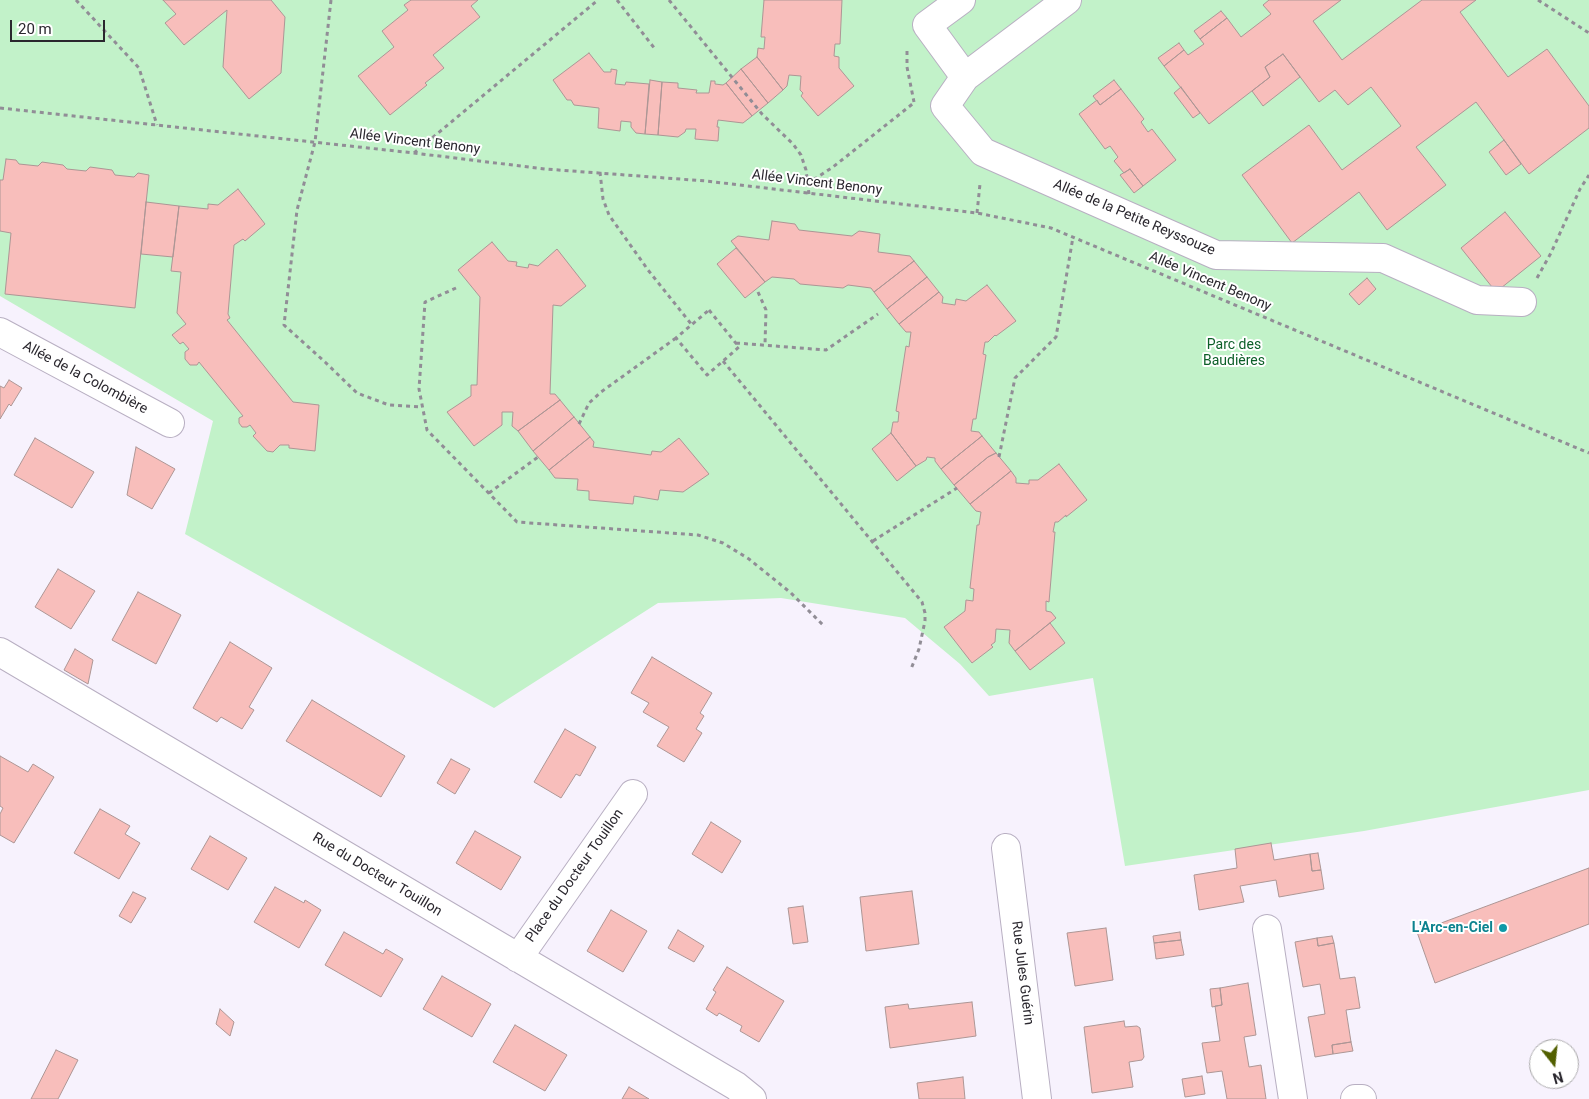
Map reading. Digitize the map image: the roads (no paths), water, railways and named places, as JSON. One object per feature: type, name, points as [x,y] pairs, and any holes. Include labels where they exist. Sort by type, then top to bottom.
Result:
[{"type":"street","points":[[961,0],[927,25],[965,78],[1067,0]]},
{"type":"street","name":"Allée de la Petite Reyssouze","points":[[965,78],[945,106],[983,152],[1216,255],[1382,258],[1477,300],[1522,302]]},
{"type":"street","name":"Allée de la Colombière","points":[[0,332],[170,423]]},
{"type":"street","name":"Rue du Docteur Touillon","points":[[0,652],[736,1086],[752,1099]]},
{"type":"street","name":"Place du Docteur Touillon","points":[[518,958],[633,794]]},
{"type":"street","name":"Rue Jules Guérin","points":[[1006,848],[1038,1099]]},
{"type":"street","points":[[1267,929],[1293,1099]]},
{"type":"street","points":[[1355,1099],[1362,1099]]},
{"type":"place","name":"L'Arc-en-Ciel","points":[[1503,928]]},
{"type":"park label","name":"Parc des Baudières","points":[[1234,354]]}]
